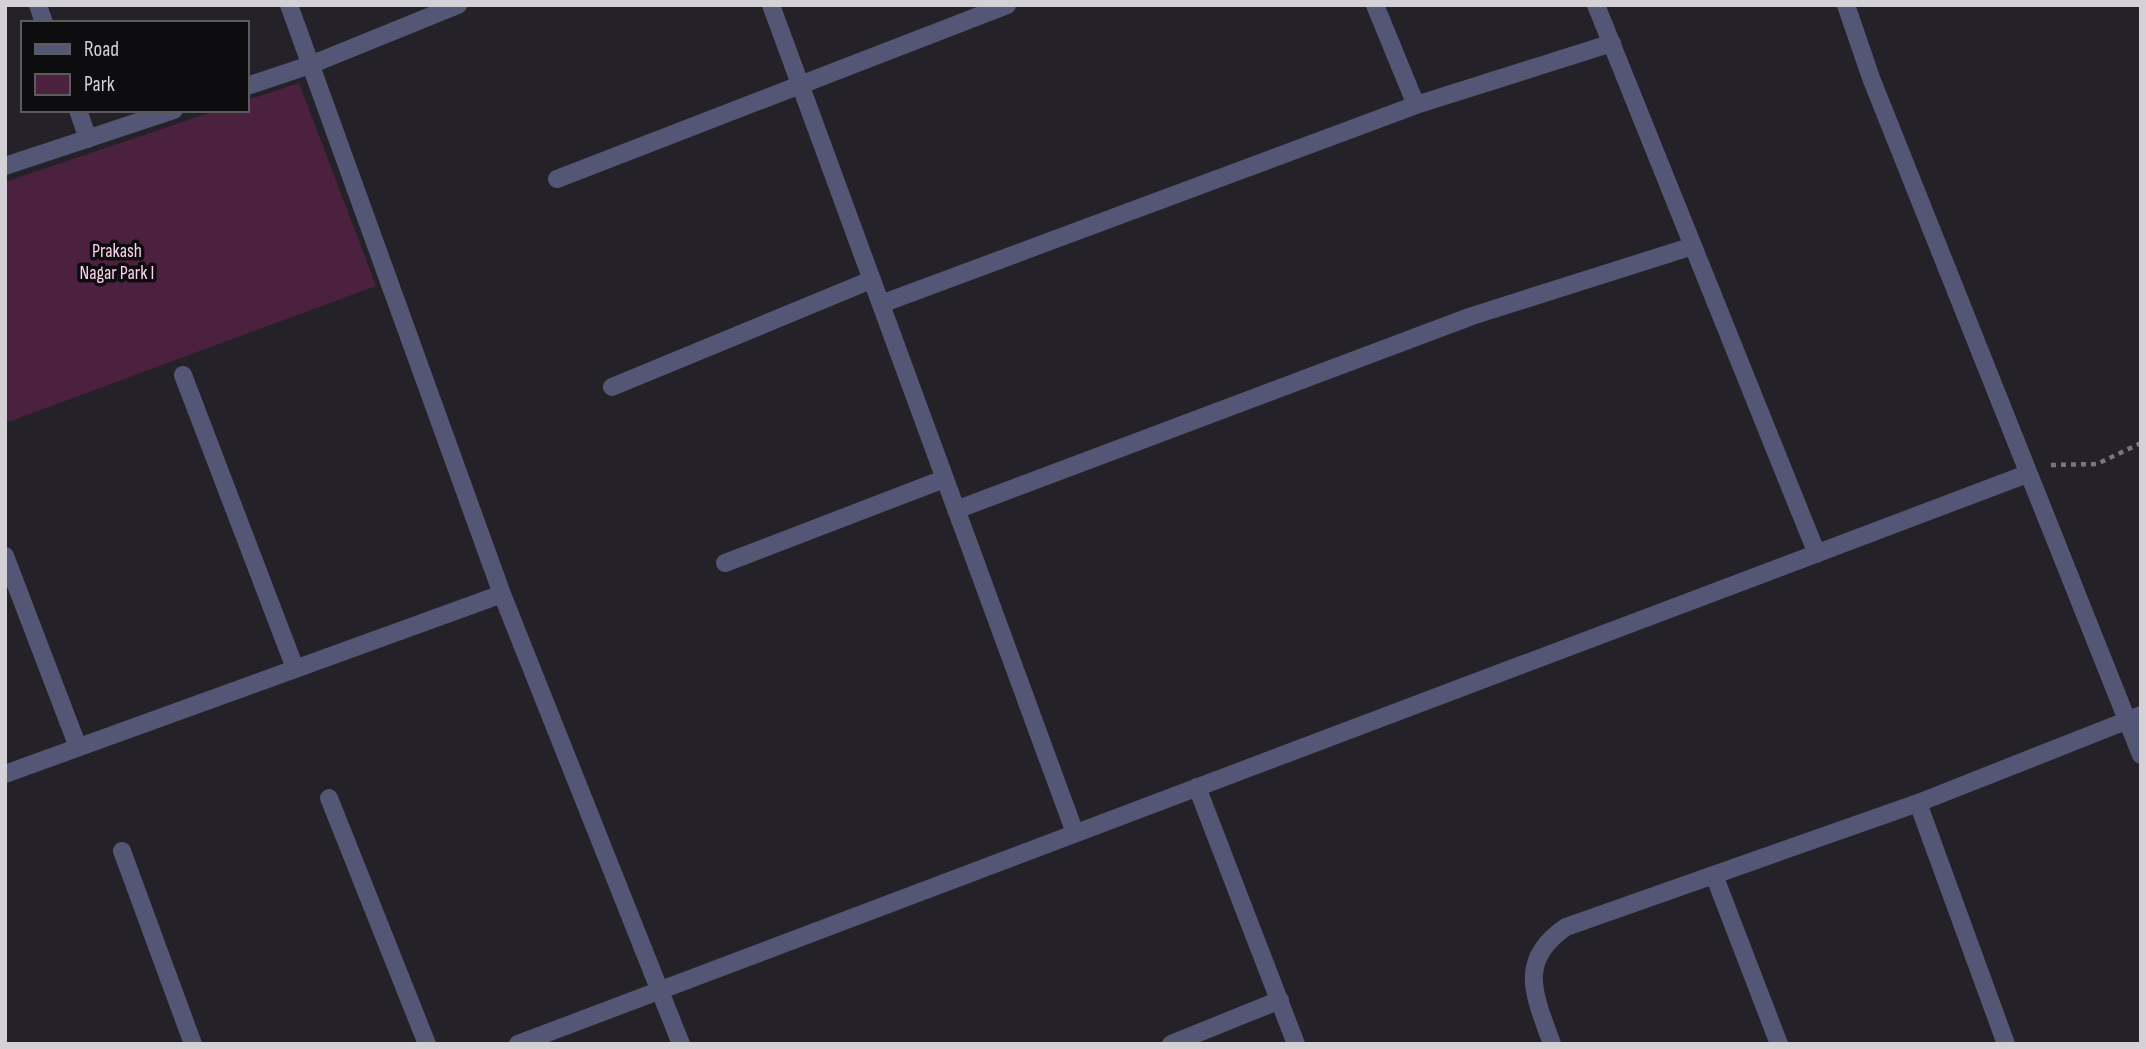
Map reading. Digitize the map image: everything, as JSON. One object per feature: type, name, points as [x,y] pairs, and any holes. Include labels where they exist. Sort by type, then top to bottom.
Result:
[{"type":"street","points":[[289,5],[502,594],[681,1044]]},
{"type":"street","points":[[248,86],[310,65],[458,5]]},
{"type":"street","points":[[771,5],[1074,834]]},
{"type":"street","points":[[557,179],[1007,5]]},
{"type":"street","points":[[1375,5],[1416,105]]},
{"type":"street","points":[[1596,5],[1817,554]]},
{"type":"street","points":[[1846,5],[1871,78],[2027,474],[2133,718],[2141,755]]},
{"type":"street","points":[[881,304],[1416,105],[1612,43]]},
{"type":"street","points":[[79,112],[88,139]]},
{"type":"street","points":[[5,166],[168,112]]},
{"type":"street","points":[[956,510],[1472,316],[1693,246]]},
{"type":"street","points":[[612,387],[871,280]]},
{"type":"street","points":[[183,375],[295,668]]},
{"type":"street","points":[[517,1044],[2027,474]]},
{"type":"street","points":[[725,563],[944,479]]},
{"type":"street","points":[[5,556],[78,747]]},
{"type":"street","points":[[5,774],[502,594]]},
{"type":"street","points":[[1552,1044],[1536,1000],[1533,972],[1546,940],[1566,927],[1918,803],[2133,718]]},
{"type":"street","points":[[1198,787],[1296,1044]]},
{"type":"street","points":[[329,798],[427,1044]]},
{"type":"street","points":[[1918,803],[2006,1044]]},
{"type":"street","points":[[121,850],[193,1044]]},
{"type":"street","points":[[1714,875],[1779,1044]]},
{"type":"street","points":[[1171,1044],[1280,1000]]},
{"type":"path","points":[[2027,474],[2052,464],[2097,464],[2141,443]]},
{"type":"green space","name":"Prakash Nagar Park I","points":[[299,83],[376,286],[5,423],[5,182],[212,112],[248,112],[248,100]]}]
